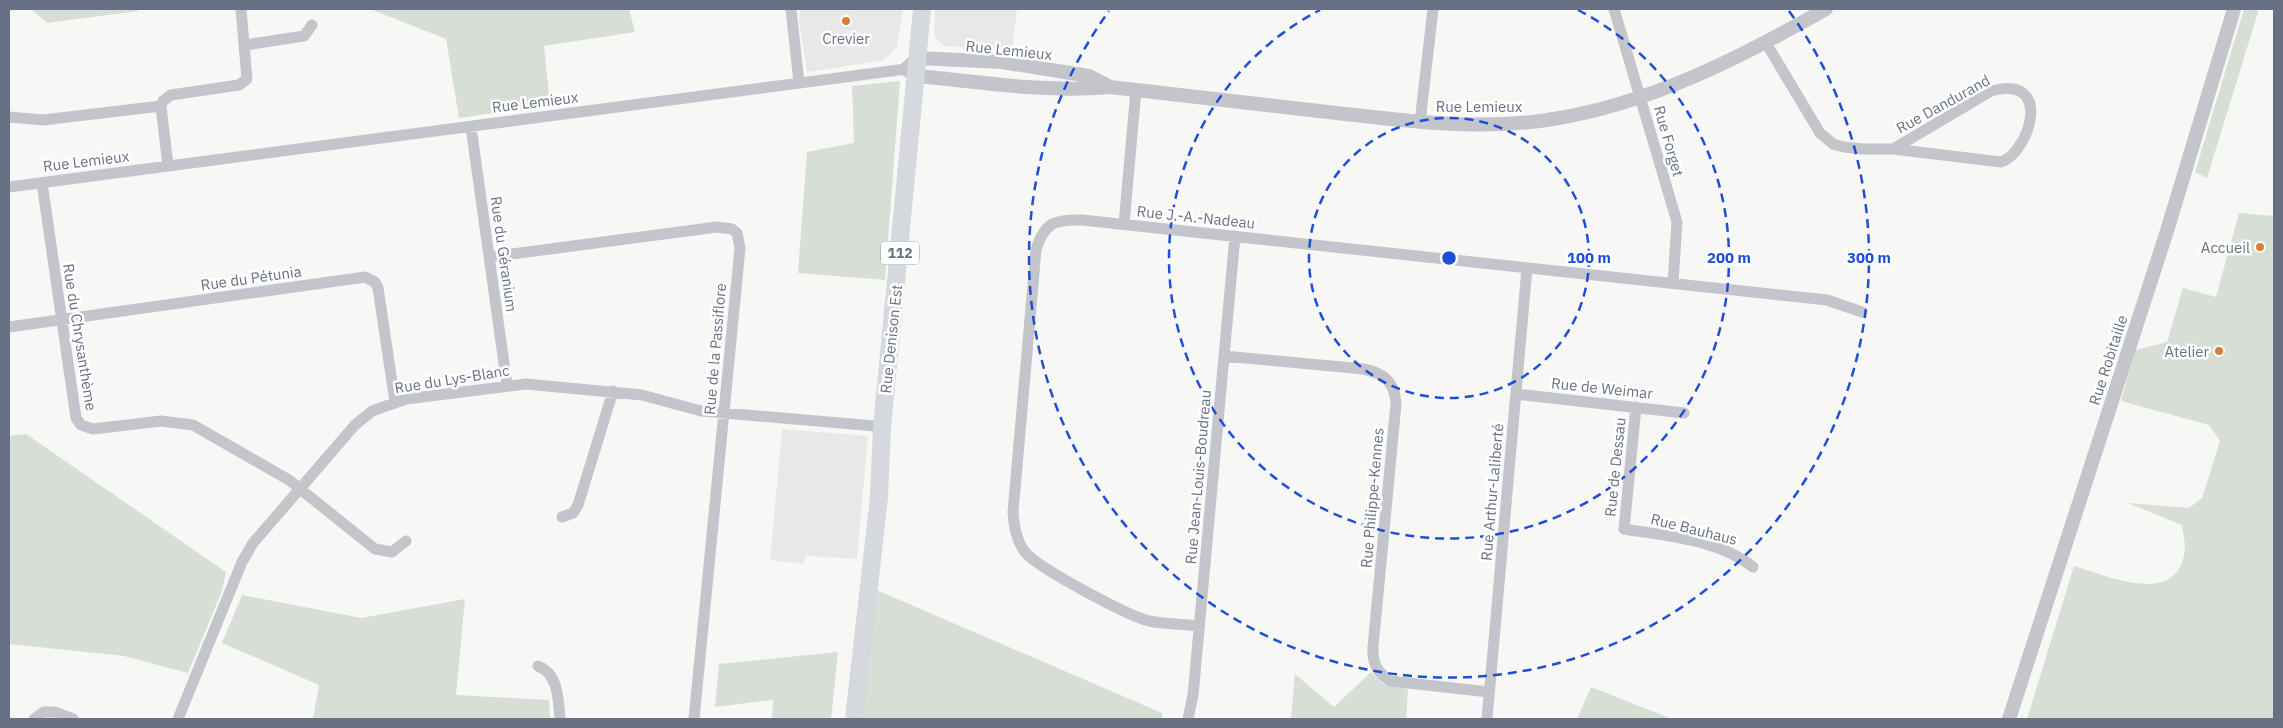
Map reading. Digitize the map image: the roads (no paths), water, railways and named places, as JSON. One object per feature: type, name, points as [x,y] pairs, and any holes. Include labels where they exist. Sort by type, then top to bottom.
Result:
[{"type":"main road","name":"Rue Denison Est","points":[[854,719],[868,579],[879,497],[882,427],[914,68],[911,9]]},
{"type":"main road","name":"Rue Denison Est","points":[[868,579],[875,426],[922,9]]},
{"type":"street","points":[[168,166],[161,106],[163,101],[172,95],[244,83],[248,75],[241,9]]},
{"type":"street","points":[[791,9],[799,83]]},
{"type":"street","points":[[1420,122],[1433,9]]},
{"type":"street","name":"Rue Forget","points":[[1614,9],[1677,222],[1673,283]]},
{"type":"street","name":"Rue Lemieux","points":[[914,68],[1042,88],[1078,90],[1110,86],[1420,122],[1474,125],[1546,120],[1590,112],[1640,98],[1721,66],[1826,9]]},
{"type":"street","name":"Rue Robitaille","points":[[2009,719],[2167,231],[2234,9]]},
{"type":"street","points":[[245,45],[304,36],[312,25]]},
{"type":"street","name":"Rue Dandurand","points":[[1766,43],[1820,133],[1833,144],[1863,149],[1893,149],[1990,162],[2010,159],[2015,154],[2024,136],[2031,112],[2030,101],[2025,93],[2016,89],[2004,88],[1991,91],[1893,149]]},
{"type":"street","name":"Rue Lemieux","points":[[9,187],[914,68],[1002,62],[1089,76],[1110,86]]},
{"type":"street","points":[[1124,224],[1136,90]]},
{"type":"street","points":[[9,117],[43,120],[161,106]]},
{"type":"street","name":"Rue du Géranium","points":[[470,127],[508,385]]},
{"type":"street","name":"Rue du Chrysanthème","points":[[42,183],[76,418],[81,425],[93,429],[161,421],[193,425],[274,469],[375,549],[392,552],[406,541]]},
{"type":"street","name":"Rue J.-A.-Nadeau","points":[[1199,626],[1150,621],[1123,610],[1042,567],[1025,552],[1014,528],[1013,512],[1036,250],[1039,240],[1048,228],[1062,220],[1124,224],[1835,301],[1862,312]]},
{"type":"street","name":"Rue de la Passiflore","points":[[489,257],[717,227],[732,229],[740,238],[694,719]]},
{"type":"street","name":"Rue Jean-Louis-Boudreau","points":[[1188,719],[1193,695],[1235,236]]},
{"type":"street","name":"Rue Arthur-Laliberté","points":[[1487,719],[1527,268]]},
{"type":"street","name":"Rue du Pétunia","points":[[9,327],[358,278],[371,279],[375,282],[380,293],[395,402]]},
{"type":"street","name":"Rue Philippe-Kennes","points":[[1224,356],[1363,369],[1382,374],[1389,380],[1396,394],[1396,404],[1373,647],[1375,665],[1390,681],[1489,692]]},
{"type":"street","name":"Rue du Lys-Blanc","points":[[178,719],[248,551],[355,425],[372,411],[395,402],[526,384],[642,395],[701,411],[875,426]]},
{"type":"street","points":[[562,517],[573,513],[578,505],[613,391]]},
{"type":"street","name":"Rue de Weimar","points":[[1516,394],[1684,413]]},
{"type":"street","name":"Rue de Dessau","points":[[1624,529],[1636,407]]},
{"type":"street","name":"Rue Bauhaus","points":[[1624,529],[1721,549],[1739,555],[1753,566]]},
{"type":"street","points":[[538,666],[549,673],[554,682],[558,694],[560,719]]},
{"type":"street","points":[[34,719],[44,712],[55,712],[73,719]]},
{"type":"place","name":"Crevier","points":[[846,21]]},
{"type":"place","name":"Accueil","points":[[2260,247]]},
{"type":"place","name":"Atelier","points":[[2219,351]]}]
